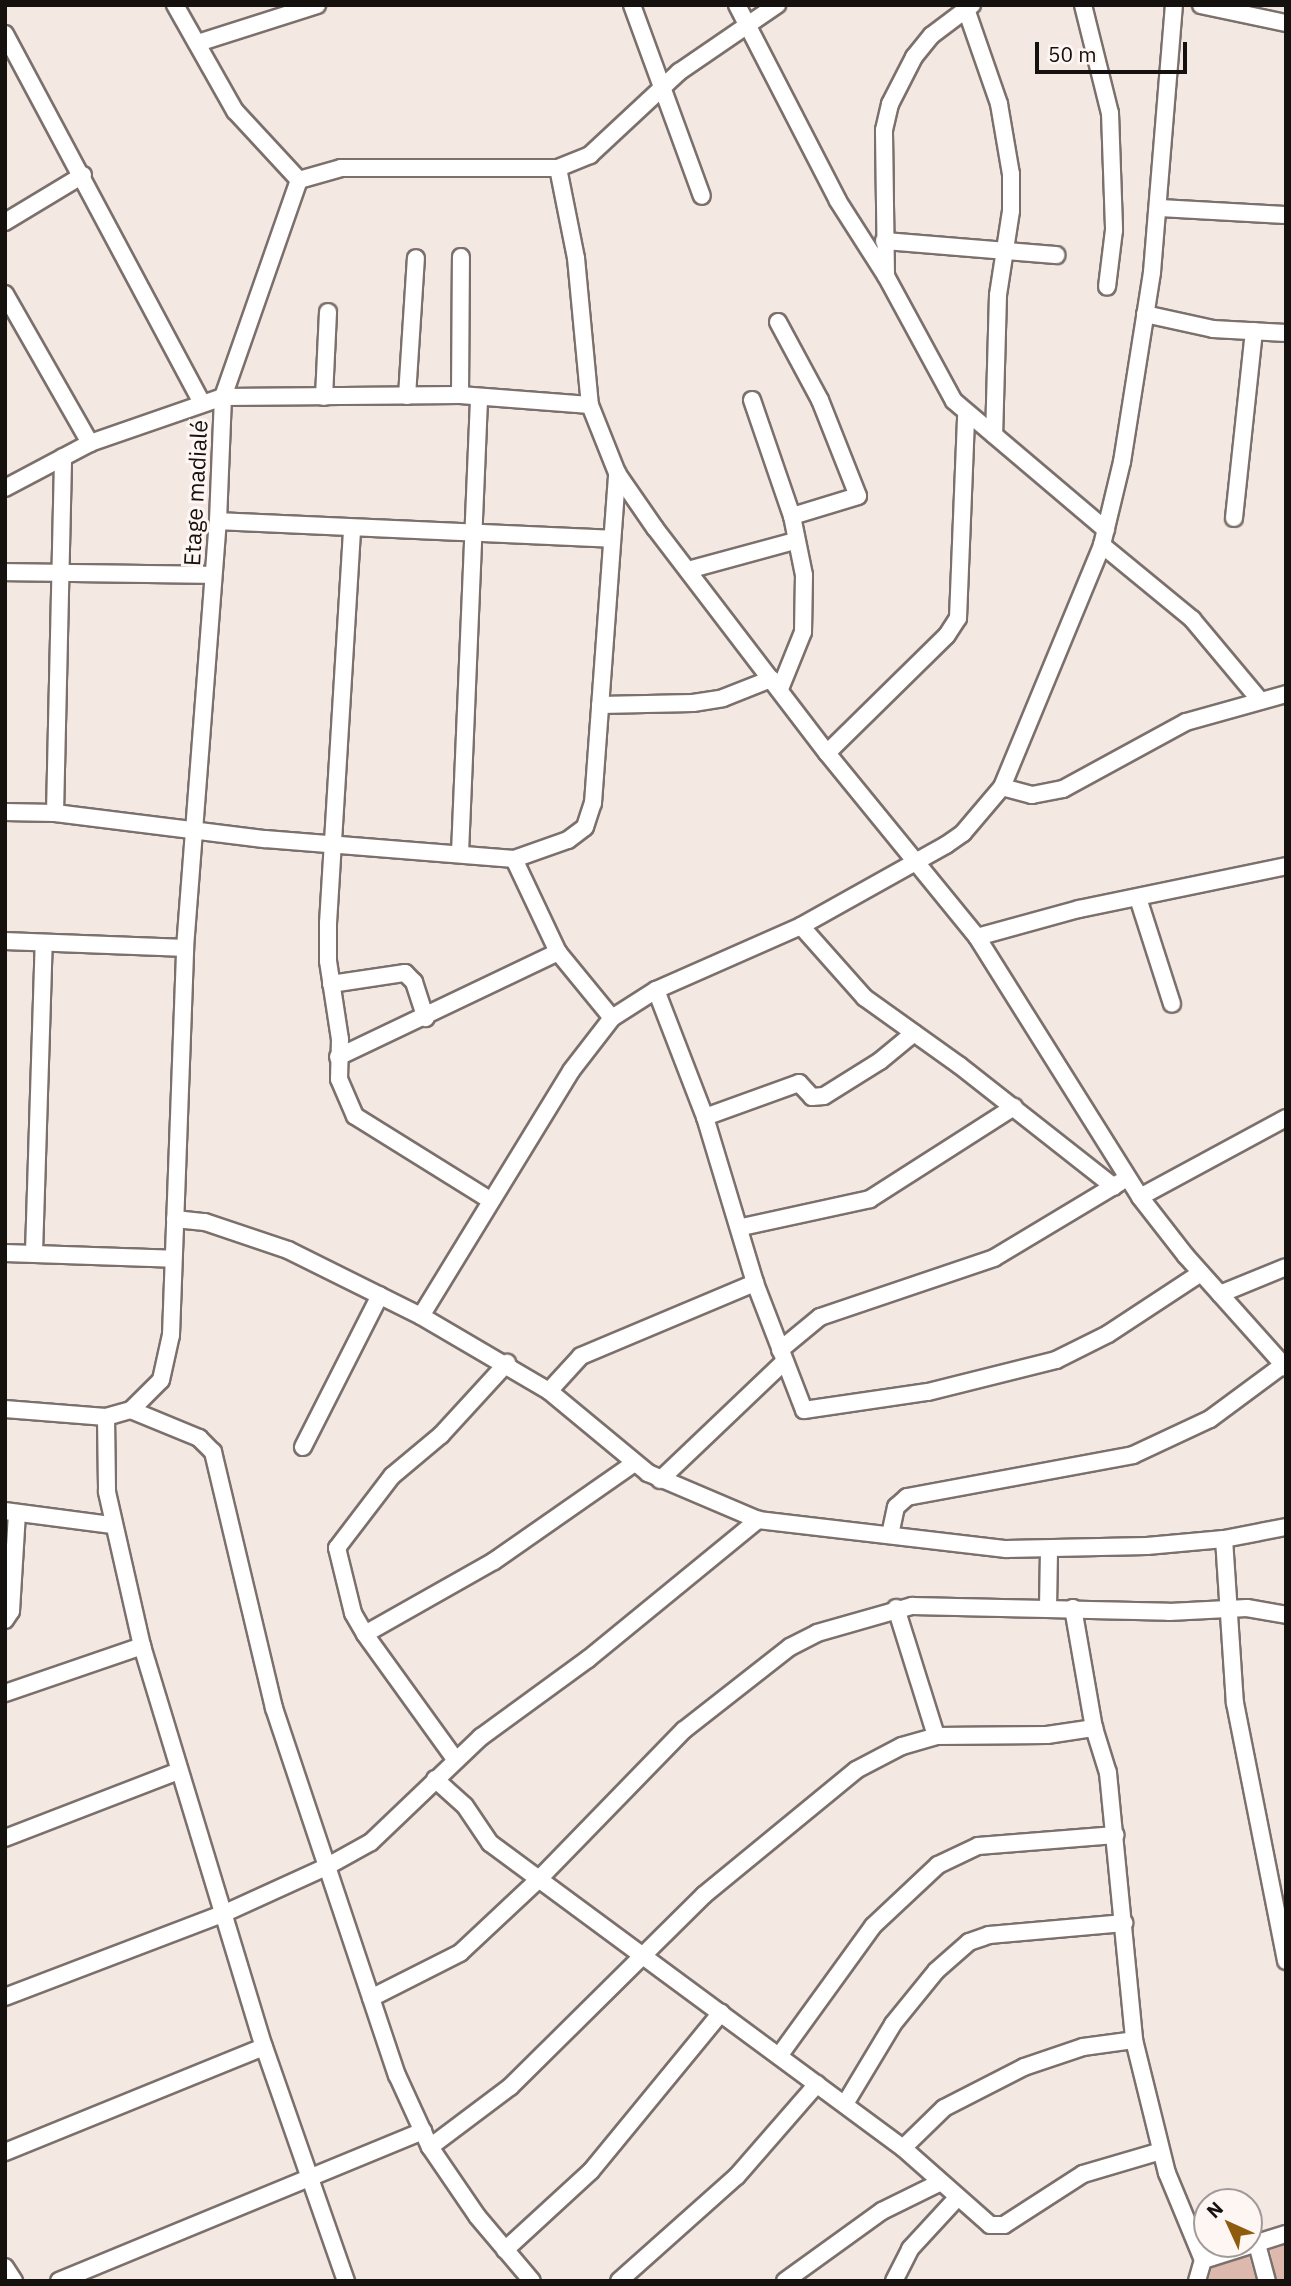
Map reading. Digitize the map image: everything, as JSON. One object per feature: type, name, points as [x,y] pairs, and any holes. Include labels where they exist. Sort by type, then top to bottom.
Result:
[{"type":"street","points":[[175,5],[235,111],[299,180]]},
{"type":"street","points":[[198,43],[317,5]]},
{"type":"street","points":[[632,5],[702,196]]},
{"type":"street","points":[[737,5],[838,201],[886,276],[932,365],[966,415],[994,435],[1192,619],[1259,699]]},
{"type":"street","points":[[299,180],[341,168],[558,168],[590,155],[663,87],[748,29],[777,5]]},
{"type":"street","points":[[1083,5],[1110,114],[1114,230],[1107,287]]},
{"type":"street","points":[[421,1316],[571,1071],[611,1018],[656,990],[801,926],[963,833],[1002,788],[1104,537],[1122,461],[1159,208],[1174,5]]},
{"type":"street","points":[[1201,5],[1286,23]]},
{"type":"street","points":[[886,276],[884,130],[890,104],[914,57],[932,35],[969,7],[1007,139],[1012,193],[1003,250],[994,435]]},
{"type":"street","points":[[5,34],[201,401]]},
{"type":"street","points":[[558,168],[576,258],[590,405],[617,473],[827,753],[977,937],[1140,1197],[1201,1273],[1284,1366],[1210,1419],[1133,1455],[907,1497],[896,1507],[890,1535]]},
{"type":"street","points":[[5,222],[83,176]]},
{"type":"street","points":[[299,180],[223,397],[460,395],[590,405]]},
{"type":"street","points":[[1159,208],[1286,215]]},
{"type":"street","points":[[884,241],[1056,256]]},
{"type":"street","points":[[460,395],[461,257]]},
{"type":"street","points":[[407,396],[416,258]]},
{"type":"street","points":[[5,294],[90,443]]},
{"type":"street","points":[[324,397],[328,312]]},
{"type":"street","points":[[1145,314],[1213,329],[1286,333]]},
{"type":"street","points":[[778,322],[820,400],[858,496],[792,516]]},
{"type":"street","points":[[1234,518],[1254,331]]},
{"type":"street","name":"Etage madialé","points":[[5,488],[90,443],[201,401],[223,397],[218,521],[185,948],[167,1364],[152,1394],[131,1410]]},
{"type":"street","points":[[460,853],[479,397]]},
{"type":"street","points":[[600,705],[693,703],[723,698],[775,684],[796,657],[805,611],[804,575],[792,516],[752,400]]},
{"type":"street","points":[[827,753],[947,635],[958,618],[966,415]]},
{"type":"street","points":[[55,813],[63,457]]},
{"type":"street","points":[[5,812],[55,813],[193,827],[334,846],[514,859],[548,849],[585,827],[593,803],[609,539],[617,473]]},
{"type":"street","points":[[218,521],[352,531],[609,539]]},
{"type":"street","points":[[352,531],[328,923],[331,984],[340,1039],[338,1057],[342,1094],[355,1116],[490,1200]]},
{"type":"street","points":[[688,570],[795,541]]},
{"type":"street","points":[[5,572],[213,575]]},
{"type":"street","points":[[1002,788],[1032,795],[1063,789],[1185,722],[1259,699],[1286,694]]},
{"type":"street","points":[[514,859],[558,952],[611,1018]]},
{"type":"street","points":[[977,937],[1286,866]]},
{"type":"street","points":[[1138,898],[1172,1004]]},
{"type":"street","points":[[801,926],[864,998],[1014,1107],[1114,1187]]},
{"type":"street","points":[[5,941],[185,948]]},
{"type":"street","points":[[34,1253],[44,943]]},
{"type":"street","points":[[338,1057],[426,1018],[558,952]]},
{"type":"street","points":[[331,984],[405,973],[414,982],[426,1018]]},
{"type":"street","points":[[656,990],[705,1117],[742,1227],[755,1283],[800,1406],[810,1411],[988,1380],[1083,1348],[1201,1273]]},
{"type":"street","points":[[705,1117],[799,1083],[812,1097],[824,1096],[880,1061],[914,1032]]},
{"type":"street","points":[[742,1227],[870,1199],[1014,1107]]},
{"type":"street","points":[[1140,1197],[1286,1118]]},
{"type":"street","points":[[660,1480],[820,1317],[995,1258],[1127,1177]]},
{"type":"street","points":[[175,1219],[216,1225],[288,1250],[421,1316],[508,1363],[549,1391],[633,1464],[660,1480],[758,1520],[1006,1549],[1049,1550],[1224,1539],[1286,1527]]},
{"type":"street","points":[[5,1253],[173,1259]]},
{"type":"street","points":[[1220,1294],[1286,1267]]},
{"type":"street","points":[[549,1391],[581,1356],[755,1283]]},
{"type":"street","points":[[303,1447],[380,1295]]},
{"type":"street","points":[[455,1759],[365,1634],[348,1596],[339,1543],[392,1476],[440,1435],[508,1363]]},
{"type":"street","points":[[5,1409],[106,1417],[131,1410],[199,1438],[213,1452],[274,1708],[371,1998],[430,2147],[505,2250],[532,2281]]},
{"type":"street","points":[[106,1417],[104,1468],[112,1525],[142,1646],[264,2047],[346,2281]]},
{"type":"street","points":[[365,1634],[494,1561],[633,1464]]},
{"type":"street","points":[[5,1620],[11,1611],[11,1512],[112,1525]]},
{"type":"street","points":[[5,1997],[225,1913],[326,1867],[371,1842],[455,1759],[514,1710],[588,1659],[758,1520]]},
{"type":"street","points":[[1224,1539],[1226,1608],[1235,1703],[1286,1961]]},
{"type":"street","points":[[1048,1608],[1049,1550]]},
{"type":"street","points":[[371,1998],[460,1953],[538,1880],[674,1739],[752,1675],[817,1633],[896,1608],[1073,1608],[1169,1612],[1226,1608],[1286,1615]]},
{"type":"street","points":[[896,1608],[936,1736]]},
{"type":"street","points":[[1073,1608],[1094,1728],[1108,1773],[1134,2040],[1161,2151],[1203,2260],[1198,2281]]},
{"type":"street","points":[[5,1693],[142,1646]]},
{"type":"street","points":[[430,2147],[510,2087],[641,1955],[831,1787],[902,1746],[936,1736],[1034,1735],[1094,1728]]},
{"type":"street","points":[[5,1838],[179,1771]]},
{"type":"street","points":[[435,1779],[465,1806],[490,1843],[903,2148],[939,2183],[990,2225],[999,2227],[1083,2174],[1161,2151]]},
{"type":"street","points":[[779,2056],[873,1926],[938,1865],[978,1846],[1116,1835]]},
{"type":"street","points":[[845,2104],[893,2024],[936,1971],[969,1941],[989,1935],[1124,1923]]},
{"type":"street","points":[[505,2250],[590,2171],[721,2013]]},
{"type":"street","points":[[903,2148],[944,2108],[1015,2071],[1083,2047],[1134,2040]]},
{"type":"street","points":[[5,2152],[264,2047]]},
{"type":"street","points":[[619,2281],[737,2176],[817,2084]]},
{"type":"street","points":[[59,2281],[423,2131]]},
{"type":"street","points":[[785,2281],[882,2211],[939,2183]]},
{"type":"street","points":[[894,2281],[909,2249],[957,2198]]},
{"type":"street","points":[[1263,2242],[1286,2234]]},
{"type":"street","points":[[1203,2260],[1210,2258]]},
{"type":"street","points":[[1261,2258],[1267,2281]]},
{"type":"street","points":[[5,2267],[14,2281]]},
{"type":"building","points":[[1286,2245],[1286,2281],[1277,2281],[1270,2250]]},
{"type":"building","points":[[1250,2258],[1256,2281],[1208,2281],[1212,2268]]}]
